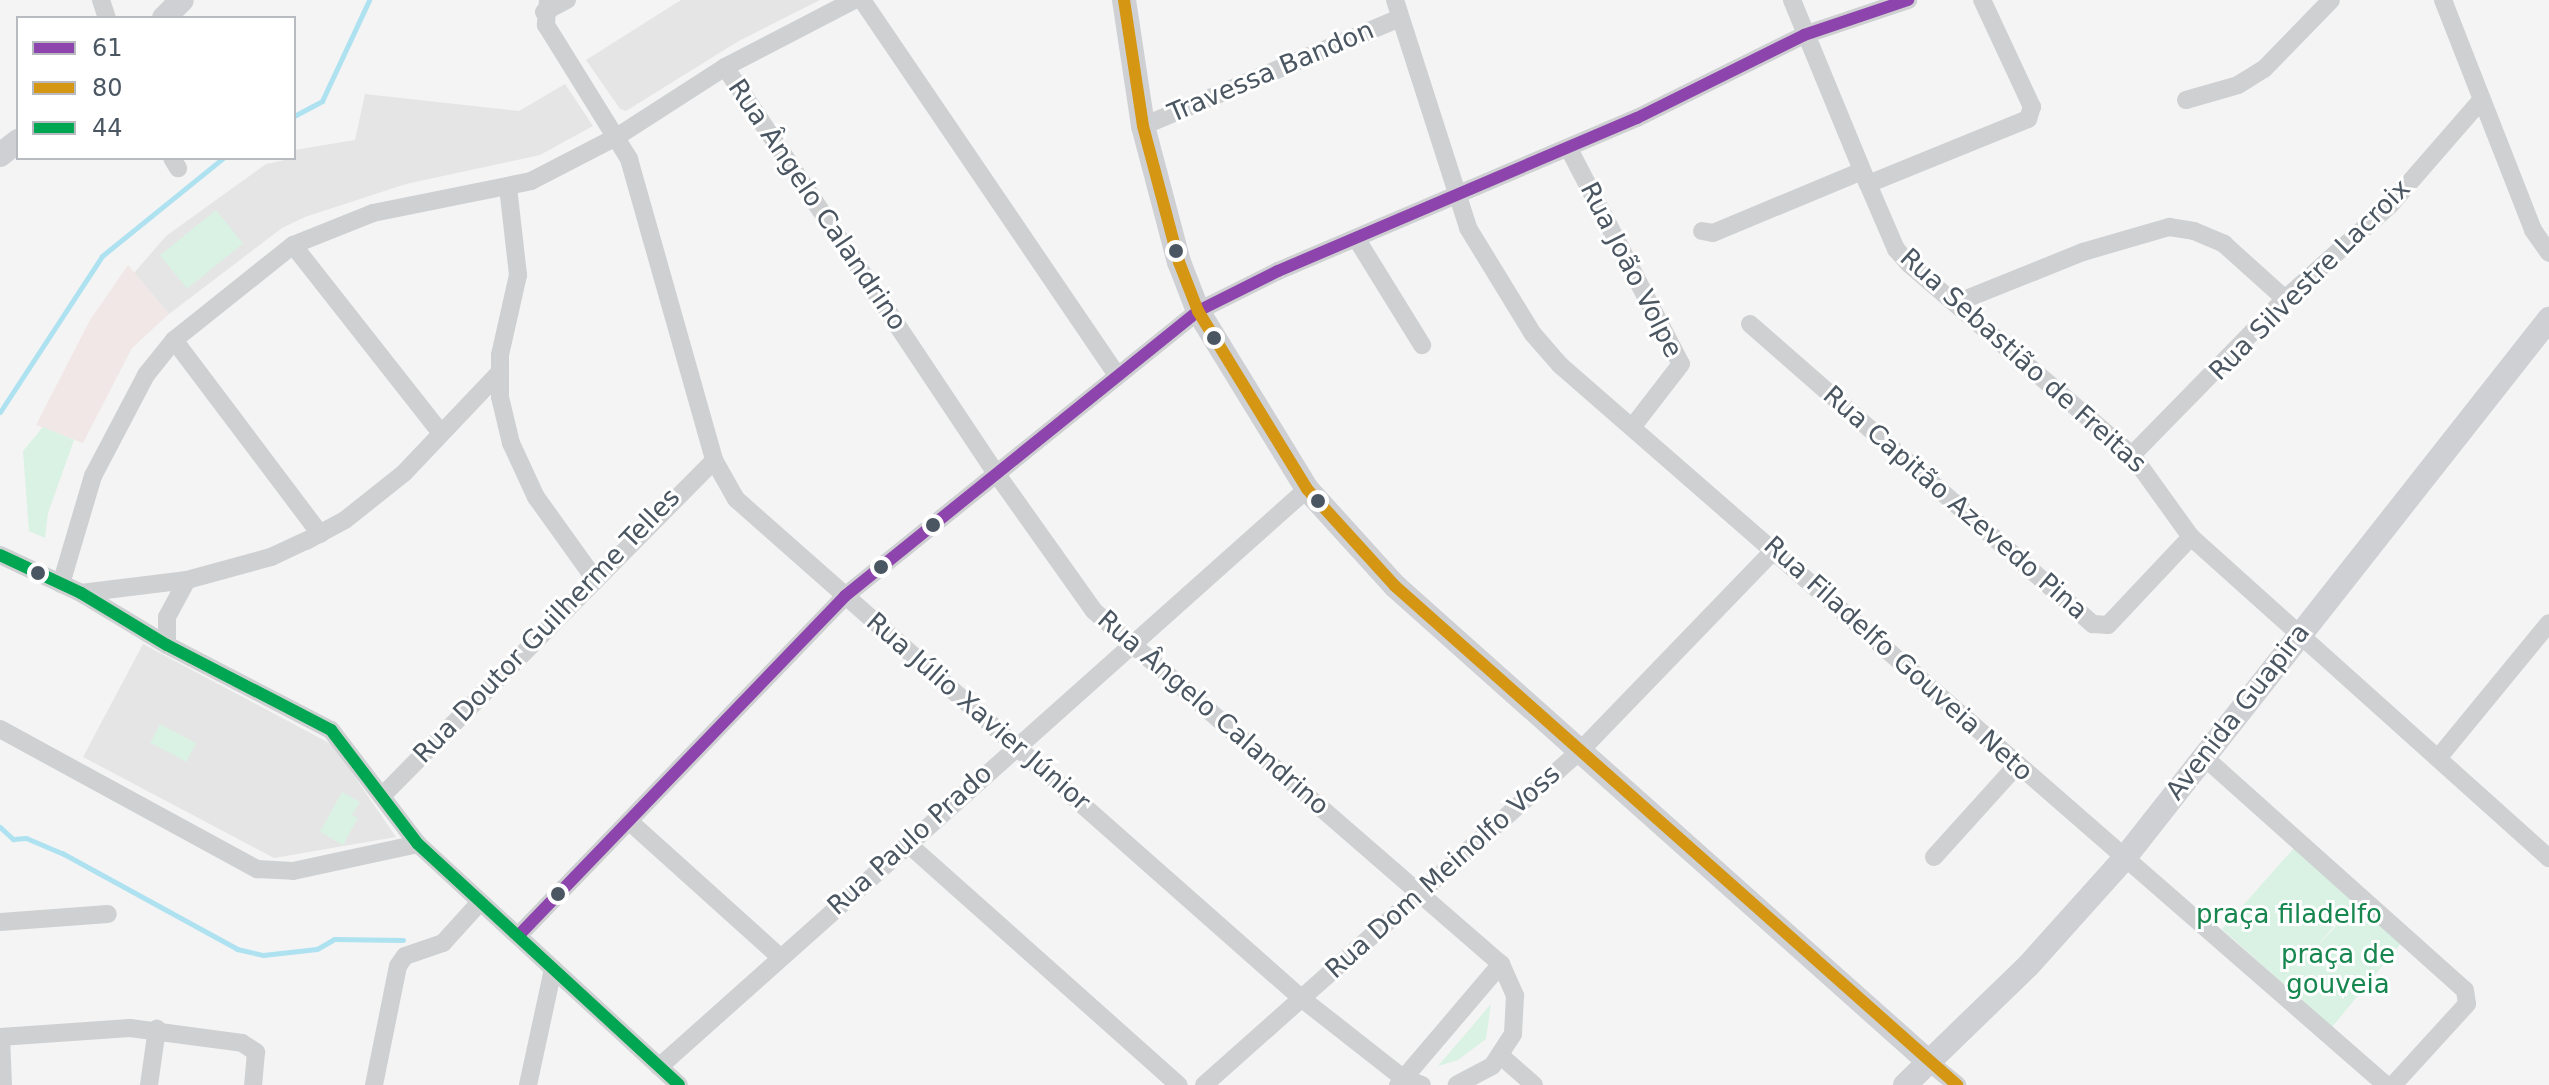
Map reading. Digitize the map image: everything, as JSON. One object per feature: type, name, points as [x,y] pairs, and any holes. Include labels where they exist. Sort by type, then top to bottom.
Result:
[{"type":"street","points":[[166,16],[182,0]]},
{"type":"street","points":[[546,5],[567,0]]},
{"type":"street","points":[[61,584],[93,476],[115,427],[174,340],[293,245],[373,213],[508,187],[618,136],[725,67],[854,0]]},
{"type":"street","points":[[862,0],[1117,375]]},
{"type":"street","points":[[1124,0],[1143,126],[1179,262],[1198,311],[1307,489],[1395,586],[1957,1085]]},
{"type":"street","name":"Rua Filadelfo Gouveia Neto","points":[[1395,0],[1454,197],[1533,334],[1560,365],[1775,549],[2123,860],[2386,1085]]},
{"type":"street","name":"Rua Sebastião de Freitas","points":[[1792,0],[1804,35],[1896,249],[2132,455],[2191,537],[2549,858]]},
{"type":"street","points":[[518,936],[845,596],[1198,311],[1356,238],[1569,149],[1804,35],[1908,0]]},
{"type":"street","points":[[1702,231],[1713,233],[2028,119],[2032,107],[1982,0]]},
{"type":"street","points":[[2186,100],[2238,85],[2264,69],[2331,0]]},
{"type":"street","points":[[2443,0],[2549,253]]},
{"type":"street","name":"Rua Júlio Xavier Júnior","points":[[546,5],[551,34],[618,136],[629,159],[714,460],[736,499],[1301,998],[1400,1081],[1422,1085]]},
{"type":"street","name":"Travessa Bandon","points":[[1143,126],[1400,18]]},
{"type":"street","name":"Rua Ângelo Calandrino","points":[[725,67],[996,473],[1087,602],[1131,644],[1501,964]]},
{"type":"street","name":"Rua Silvestre Lacroix","points":[[2132,455],[2285,299],[2390,205],[2482,99]]},
{"type":"street","points":[[0,155],[16,143]]},
{"type":"street","name":"Rua João Volpe","points":[[1569,149],[1681,364],[1633,426]]},
{"type":"street","points":[[508,187],[518,275],[497,375],[522,470],[559,534],[594,578]]},
{"type":"street","points":[[1956,303],[2083,252],[2169,227],[2194,231],[2224,244],[2285,299]]},
{"type":"street","points":[[1356,238],[1422,345]]},
{"type":"street","points":[[293,245],[441,433]]},
{"type":"street","name":"Avenida Guapira","points":[[1905,1085],[2028,966],[2123,860],[2549,319]]},
{"type":"street","name":"Rua Capitão Azevedo Pina","points":[[1750,324],[2093,624],[2108,625],[2191,537]]},
{"type":"street","points":[[174,340],[320,534]]},
{"type":"street","points":[[81,593],[187,580],[271,557],[320,534],[376,498],[497,375]]},
{"type":"street","name":"Rua Doutor Guilherme Telles","points":[[383,795],[594,578],[714,460]]},
{"type":"street","name":"Rua Paulo Prado","points":[[659,1067],[779,956],[1307,489]]},
{"type":"street","name":"Rua Dom Meinolfo Voss","points":[[1204,1085],[1582,749],[1775,549]]},
{"type":"street","points":[[0,555],[81,593],[167,645],[316,719],[343,742],[418,844],[679,1085]]},
{"type":"street","points":[[167,645],[167,617],[187,580]]},
{"type":"street","points":[[2439,757],[2549,623]]},
{"type":"street","points":[[0,729],[257,869],[293,871],[418,844]]},
{"type":"street","points":[[2203,756],[2465,990],[2467,1004],[2393,1085]]},
{"type":"street","points":[[1934,857],[2017,765]]},
{"type":"street","points":[[630,822],[779,956]]},
{"type":"street","points":[[907,843],[1179,1085]]},
{"type":"street","points":[[374,1085],[398,966],[405,956],[443,943],[480,902]]},
{"type":"street","points":[[0,922],[108,914]]},
{"type":"street","points":[[1457,1085],[1481,1075],[1501,1056],[1513,1034],[1516,1009],[1501,964]]},
{"type":"street","points":[[1400,1081],[1501,964]]},
{"type":"street","points":[[528,1085],[553,969]]},
{"type":"street","points":[[149,1085],[157,1029]]},
{"type":"street","points":[[3,1085],[1,1037],[157,1029],[252,1047],[257,1058],[253,1085]]},
{"type":"street","points":[[1501,1056],[1534,1085]]},
{"type":"shaded area","points":[[681,0],[820,0],[737,42],[626,111],[620,109],[586,60]]},
{"type":"shaded area","points":[[565,84],[593,126],[540,155],[406,184],[305,217],[282,228],[169,314],[134,273],[166,236],[266,164],[296,160],[296,150],[355,140],[365,94],[519,111]]},
{"type":"shaded area","points":[[128,265],[169,314],[132,348],[83,443],[36,425],[90,320]]},
{"type":"shaded area","points":[[143,644],[333,745],[396,837],[274,858],[83,757]]},
{"type":"green space","points":[[216,210],[243,243],[187,289],[160,255]]},
{"type":"green space","points":[[43,427],[74,440],[48,513],[45,538],[29,531],[23,451]]},
{"type":"green space","points":[[160,724],[196,743],[186,762],[150,743]]},
{"type":"green space","points":[[342,792],[360,802],[352,815],[358,818],[343,845],[320,832]]},
{"type":"green space","points":[[2295,847],[2354,902],[2313,951],[2356,904],[2403,941],[2332,1027],[2222,929]]},
{"type":"green space","points":[[1491,1004],[1486,1039],[1458,1060],[1438,1066]]},
{"type":"waterway","points":[[296,115],[322,101],[369,0]]},
{"type":"waterway","points":[[0,412],[102,256],[221,160]]},
{"type":"waterway","points":[[0,827],[13,839],[26,838],[62,853],[237,949],[263,955],[317,949],[334,939],[403,940]]},
{"type":"transit line","name":"80","points":[[1124,0],[1143,126],[1179,262],[1198,311],[1307,489],[1395,586],[1957,1085]]},
{"type":"transit line","name":"61","points":[[518,936],[845,596],[1198,311],[1278,271],[1637,118],[1804,35],[1908,0]]},
{"type":"transit line","name":"44","points":[[0,555],[81,593],[167,645],[331,730],[418,844],[679,1085]]},
{"type":"park label","name":"praça filadelfo","points":[[2289,915]]},
{"type":"park label","name":"praça de gouveia","points":[[2338,970]]}]
